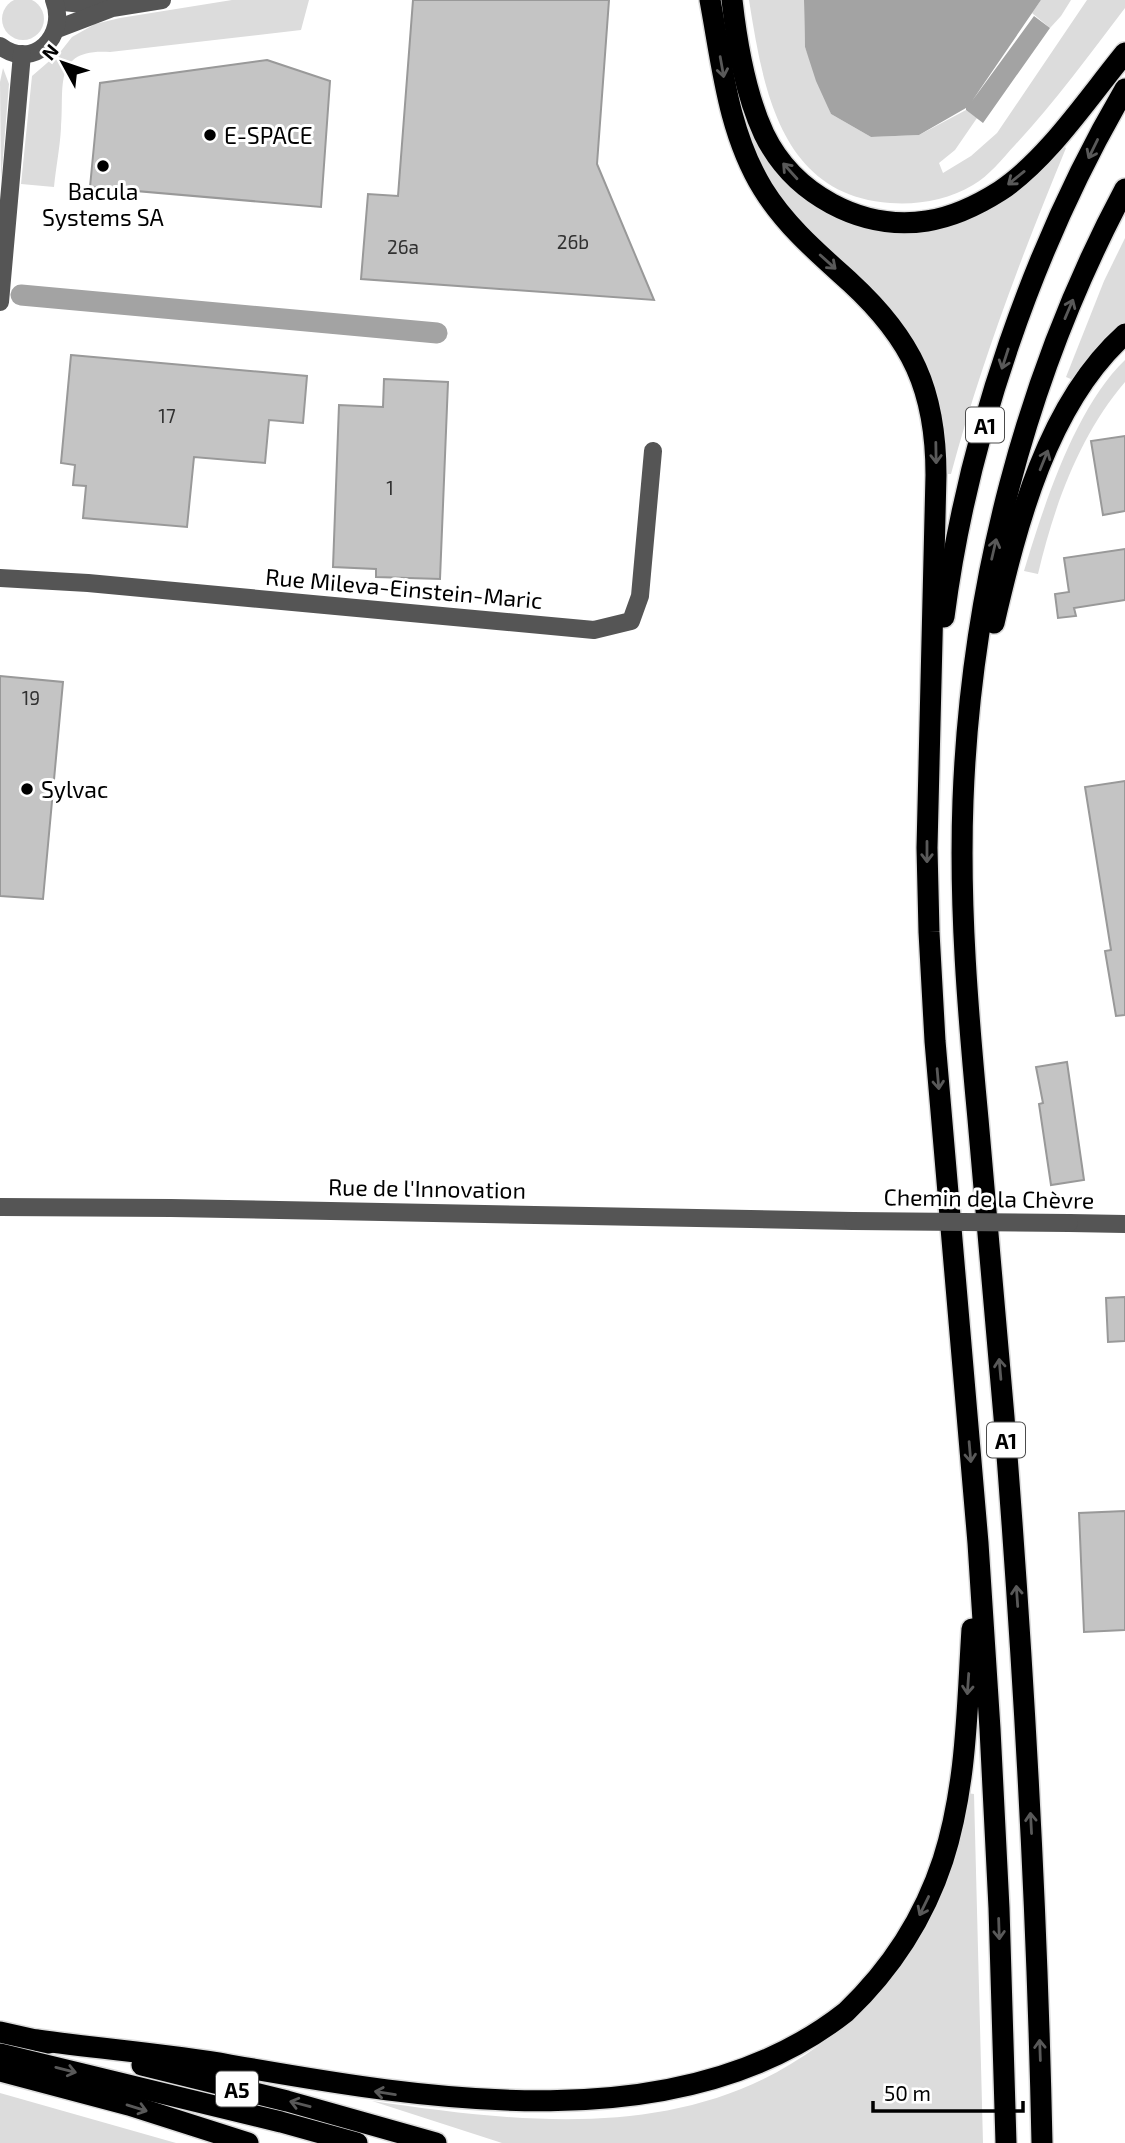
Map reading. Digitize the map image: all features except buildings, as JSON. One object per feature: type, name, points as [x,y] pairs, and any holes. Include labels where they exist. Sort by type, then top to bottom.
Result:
[{"type":"highway","points":[[710,0],[733,116],[746,155],[761,187],[794,230],[866,297],[891,325],[909,353],[928,398],[936,450],[928,784]]},
{"type":"highway","points":[[732,0],[748,91],[765,134],[779,159],[796,178],[826,201],[849,212],[876,220],[902,223],[946,217],[982,202],[1003,189],[1028,169],[1050,146],[1125,53]]},
{"type":"highway","name":"A1","points":[[1006,2143],[996,1844],[978,1543],[931,986],[927,862],[928,784],[933,704],[944,611],[964,505],[978,450],[1010,345],[1045,252],[1073,189],[1125,89]]},
{"type":"highway","name":"A1","points":[[1042,2143],[1034,1882],[1018,1608],[971,1043],[963,832],[967,738],[974,670],[989,577],[1017,461],[1032,410],[1065,320],[1089,262],[1125,189]]},
{"type":"highway","points":[[967,738],[1011,555],[1044,459],[1080,387],[1098,360],[1125,334]]},
{"type":"highway","points":[[37,2040],[225,2064],[471,2106],[556,2112],[617,2110],[668,2102],[722,2087],[773,2065],[838,2020],[874,1982],[902,1945],[934,1885],[948,1842],[962,1777],[978,1543]]},
{"type":"highway","name":"A5","points":[[0,2032],[287,2101],[436,2143]]},
{"type":"highway","points":[[0,2054],[357,2143]]},
{"type":"highway","name":"A5","points":[[0,2071],[130,2105],[247,2143]]},
{"type":"street","points":[[0,46],[12,53],[22,54],[43,48],[52,40],[57,29],[59,20],[55,0],[112,8]]},
{"type":"street","points":[[57,29],[112,8],[162,0]]},
{"type":"street","points":[[0,302],[22,54]]},
{"type":"street","name":"Rue Mileva-Einstein-Maric","points":[[0,578],[88,583],[594,631],[631,621],[640,596],[653,451]]},
{"type":"street","name":"Rue de l'Innovation","points":[[0,1207],[853,1221]]},
{"type":"street","name":"Chemin de la Chèvre","points":[[853,1221],[1125,1224]]},
{"type":"shaded area","points":[[23,-2],[38,4],[44,19],[38,34],[23,40],[8,34],[2,19],[8,4]]},
{"type":"shaded area","points":[[232,0],[309,0],[301,30],[91,52],[78,57],[70,64],[65,74],[54,187],[21,184],[32,76],[61,51],[72,37],[95,24],[120,18]]},
{"type":"shaded area","points":[[749,0],[804,0],[805,47],[831,114],[871,137],[919,135],[966,110],[977,118],[955,150],[939,163],[943,173],[971,156],[997,133],[1087,0],[1125,0],[1125,8],[1044,112],[984,177],[973,185],[943,198],[890,203],[853,196],[824,180],[801,158],[784,132],[771,101],[761,68]]},
{"type":"shaded area","points":[[804,0],[1041,0],[972,101],[1034,16],[1050,28],[983,123],[966,108],[919,135],[871,137],[831,114],[805,47]]},
{"type":"shaded area","points":[[1041,0],[1071,0],[1050,28],[1032,13]]},
{"type":"shaded area","points":[[3,68],[9,84],[1,182],[0,82]]},
{"type":"shaded area","points":[[740,87],[781,176],[917,231],[1061,145],[1066,148],[1003,309],[951,474],[944,474],[931,384],[765,180],[733,89]]},
{"type":"shaded area","points":[[1125,238],[1125,322],[1073,380],[1066,377],[1104,281]]},
{"type":"shaded area","points":[[1125,360],[1125,382],[1094,425],[1070,473],[1038,574],[1024,571],[1041,517],[1076,430],[1107,380]]},
{"type":"shaded area","points":[[966,1793],[974,1794],[983,2143],[502,2143],[372,2101],[487,2115],[545,2119],[603,2118],[659,2112],[714,2099],[767,2077],[835,2033],[860,2012],[880,1988]]},
{"type":"shaded area","points":[[0,2093],[176,2143],[0,2143]]},
{"type":"waterway","points":[[21,295],[437,333]]},
{"type":"place","name":"E-SPACE","points":[[210,135]]},
{"type":"place","name":"Bacula Systems SA","points":[[103,166]]},
{"type":"place","name":"Sylvac","points":[[27,789]]}]
